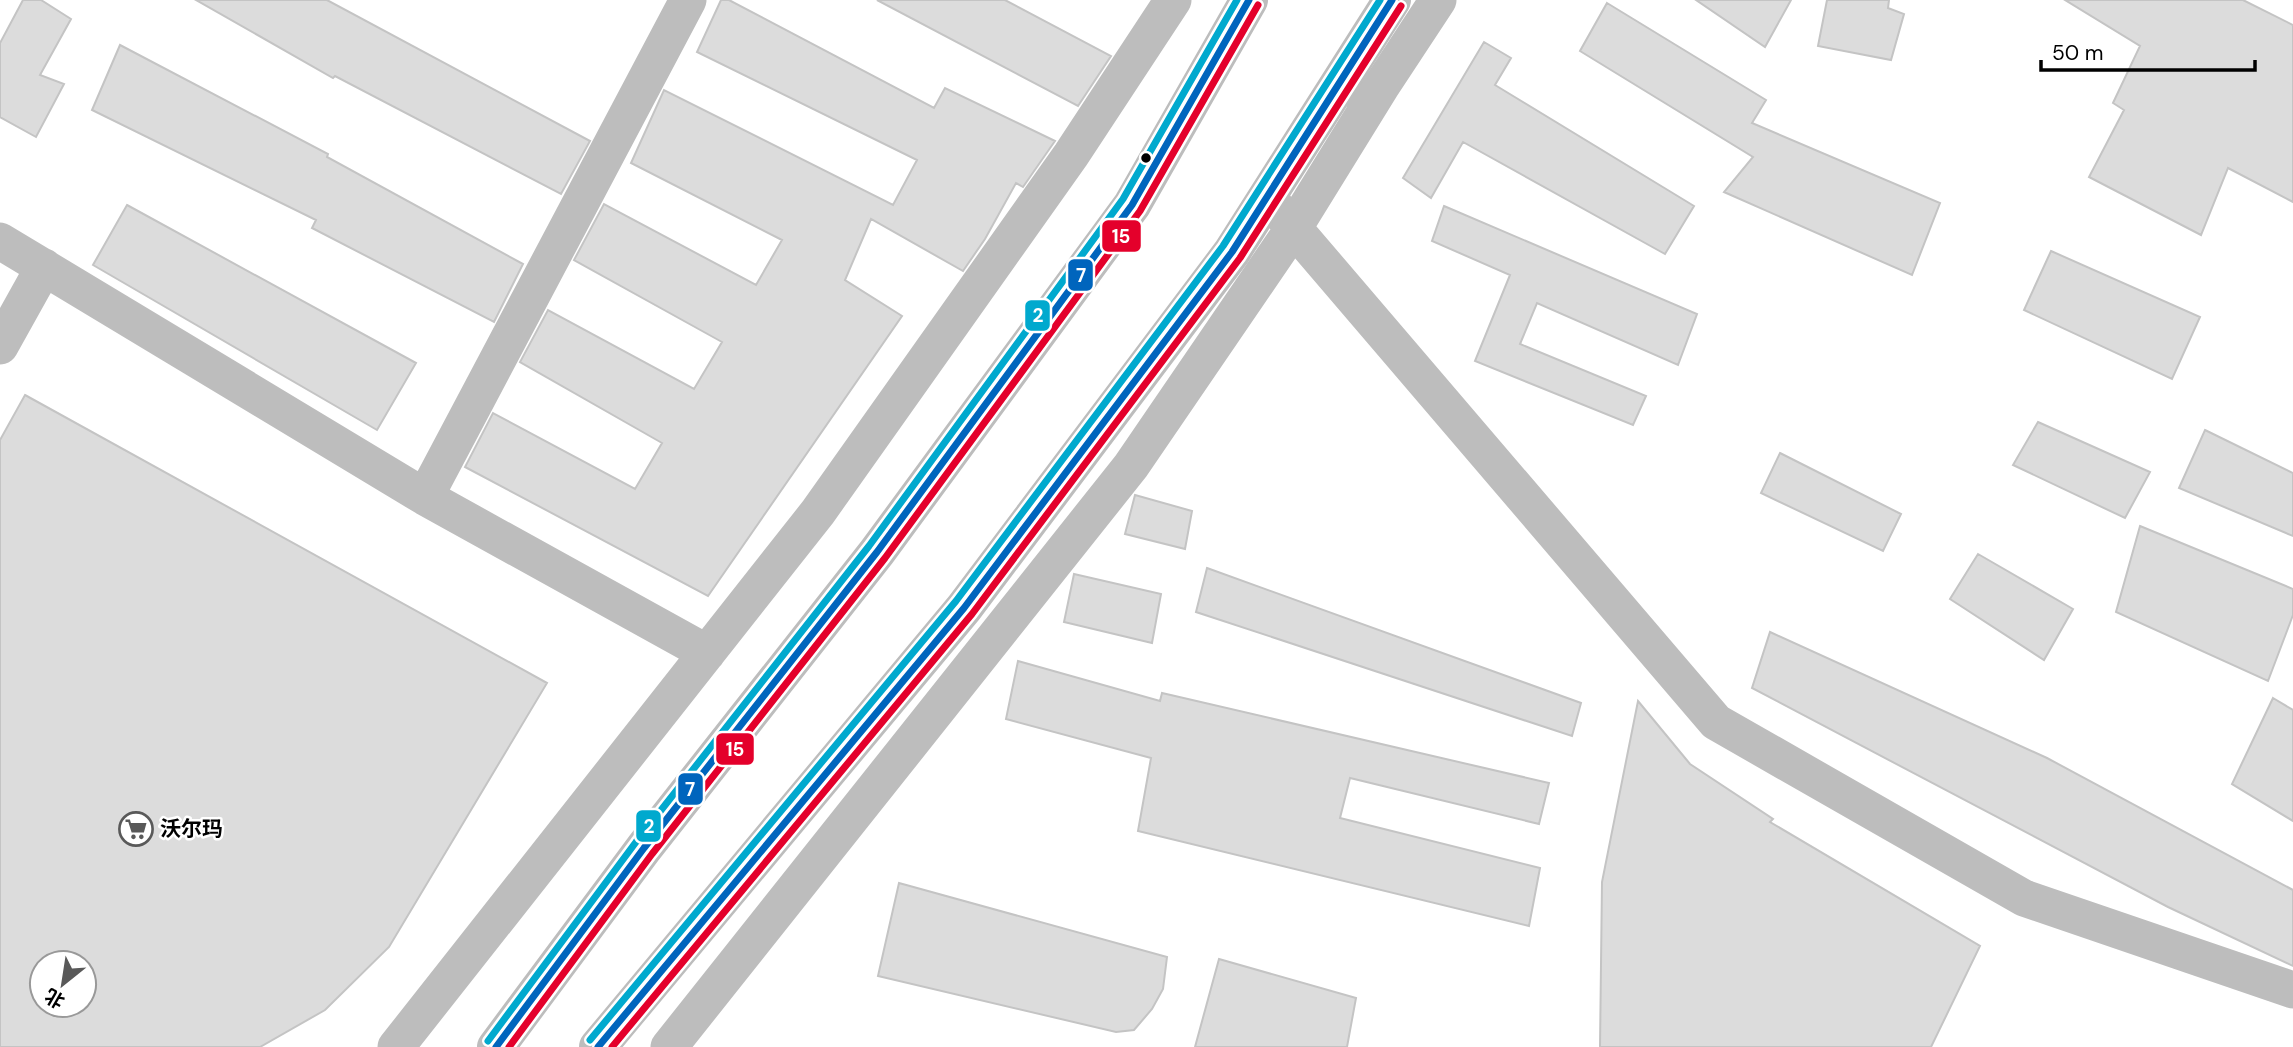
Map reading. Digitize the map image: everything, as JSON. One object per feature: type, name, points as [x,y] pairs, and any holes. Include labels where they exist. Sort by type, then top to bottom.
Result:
[{"type":"main road","points":[[496,1047],[644,848],[877,552],[1132,205],[1249,0]]},
{"type":"main road","points":[[598,1047],[964,608],[1232,252],[1392,0]]},
{"type":"street","points":[[425,497],[688,0]]},
{"type":"street","points":[[396,1047],[818,512],[1071,155],[1173,0]]},
{"type":"street","points":[[669,1047],[1131,466],[1293,229],[1438,0]]},
{"type":"street","points":[[1308,133],[1382,85]]},
{"type":"street","points":[[1267,197],[1716,722],[2024,898],[2293,990]]},
{"type":"street","points":[[0,241],[425,497],[707,653]]},
{"type":"street","points":[[0,346],[44,267]]},
{"type":"building","points":[[23,0],[41,0],[71,19],[40,75],[64,84],[36,137],[0,117],[0,43]]},
{"type":"building","points":[[196,0],[327,0],[590,141],[561,194],[335,76],[333,78]]},
{"type":"building","points":[[721,0],[729,0],[934,108],[945,88],[1055,141],[1023,187],[1016,183],[985,239],[963,271],[871,219],[845,280],[902,316],[708,596],[465,467],[493,413],[635,489],[662,443],[520,362],[548,310],[694,389],[722,342],[574,260],[604,204],[756,285],[782,240],[631,163],[664,90],[893,205],[917,160],[697,52]]},
{"type":"building","points":[[877,0],[1005,0],[1111,56],[1078,106]]},
{"type":"building","points":[[1696,0],[1791,0],[1765,47]]},
{"type":"building","points":[[1827,0],[1889,0],[1888,8],[1904,14],[1891,60],[1818,46]]},
{"type":"building","points":[[2065,0],[2243,0],[2293,25],[2293,202],[2228,168],[2201,235],[2089,177],[2124,110],[2113,103],[2140,46]]},
{"type":"building","points":[[1607,3],[1766,100],[1752,123],[1940,203],[1912,275],[1724,192],[1753,157],[1580,51]]},
{"type":"building","points":[[1484,42],[1511,58],[1495,85],[1694,206],[1665,254],[1463,142],[1431,198],[1403,178]]},
{"type":"building","points":[[120,45],[328,154],[327,157],[523,264],[494,322],[312,228],[316,220],[92,110]]},
{"type":"building","points":[[127,205],[416,363],[377,430],[93,265]]},
{"type":"building","points":[[1444,206],[1697,314],[1678,365],[1537,303],[1520,344],[1646,396],[1633,425],[1475,361],[1510,275],[1432,241]]},
{"type":"building","points":[[2051,251],[2200,317],[2172,379],[2024,310]]},
{"type":"building","points":[[25,395],[547,683],[389,947],[325,1010],[260,1047],[0,1047],[0,440]]},
{"type":"building","points":[[2038,422],[2150,472],[2125,518],[2013,465]]},
{"type":"building","points":[[2205,430],[2293,473],[2293,536],[2179,488]]},
{"type":"building","points":[[1780,453],[1901,514],[1883,551],[1761,493]]},
{"type":"building","points":[[1135,495],[1192,511],[1185,549],[1125,534]]},
{"type":"building","points":[[2140,526],[2293,589],[2293,615],[2268,681],[2116,612]]},
{"type":"building","points":[[1978,554],[2073,609],[2044,660],[1950,599]]},
{"type":"building","points":[[1207,568],[1581,703],[1572,736],[1196,612]]},
{"type":"building","points":[[1074,574],[1161,594],[1152,643],[1064,622]]},
{"type":"building","points":[[1770,632],[2047,758],[2293,890],[2293,966],[2168,907],[1752,688]]},
{"type":"building","points":[[1018,661],[1160,701],[1162,693],[1549,783],[1539,824],[1350,778],[1340,818],[1540,868],[1529,926],[1138,831],[1151,758],[1006,719]]},
{"type":"building","points":[[2273,698],[2293,710],[2293,821],[2232,784]]},
{"type":"building","points":[[1638,701],[1690,764],[1773,819],[1770,822],[1980,946],[1931,1047],[1600,1047],[1602,882]]},
{"type":"building","points":[[899,883],[1167,957],[1163,989],[1152,1009],[1134,1030],[1116,1032],[878,976]]},
{"type":"building","points":[[1219,959],[1356,998],[1347,1047],[1195,1047]]},
{"type":"transit line","name":"2","points":[[488,1041],[636,842],[869,546],[1123,199],[1237,0]]},
{"type":"transit line","name":"7","points":[[496,1047],[644,848],[877,552],[1132,205],[1249,0]]},
{"type":"transit line","name":"2","points":[[590,1040],[956,601],[1223,246],[1380,0]]},
{"type":"transit line","name":"7","points":[[598,1047],[964,608],[1232,252],[1392,0]]},
{"type":"transit line","name":"15","points":[[509,1047],[652,854],[885,558],[1140,211],[1258,5]]},
{"type":"transit line","name":"15","points":[[612,1047],[972,614],[1240,258],[1401,6]]},
{"type":"place","name":"沃尔玛","points":[[136,829]]}]
